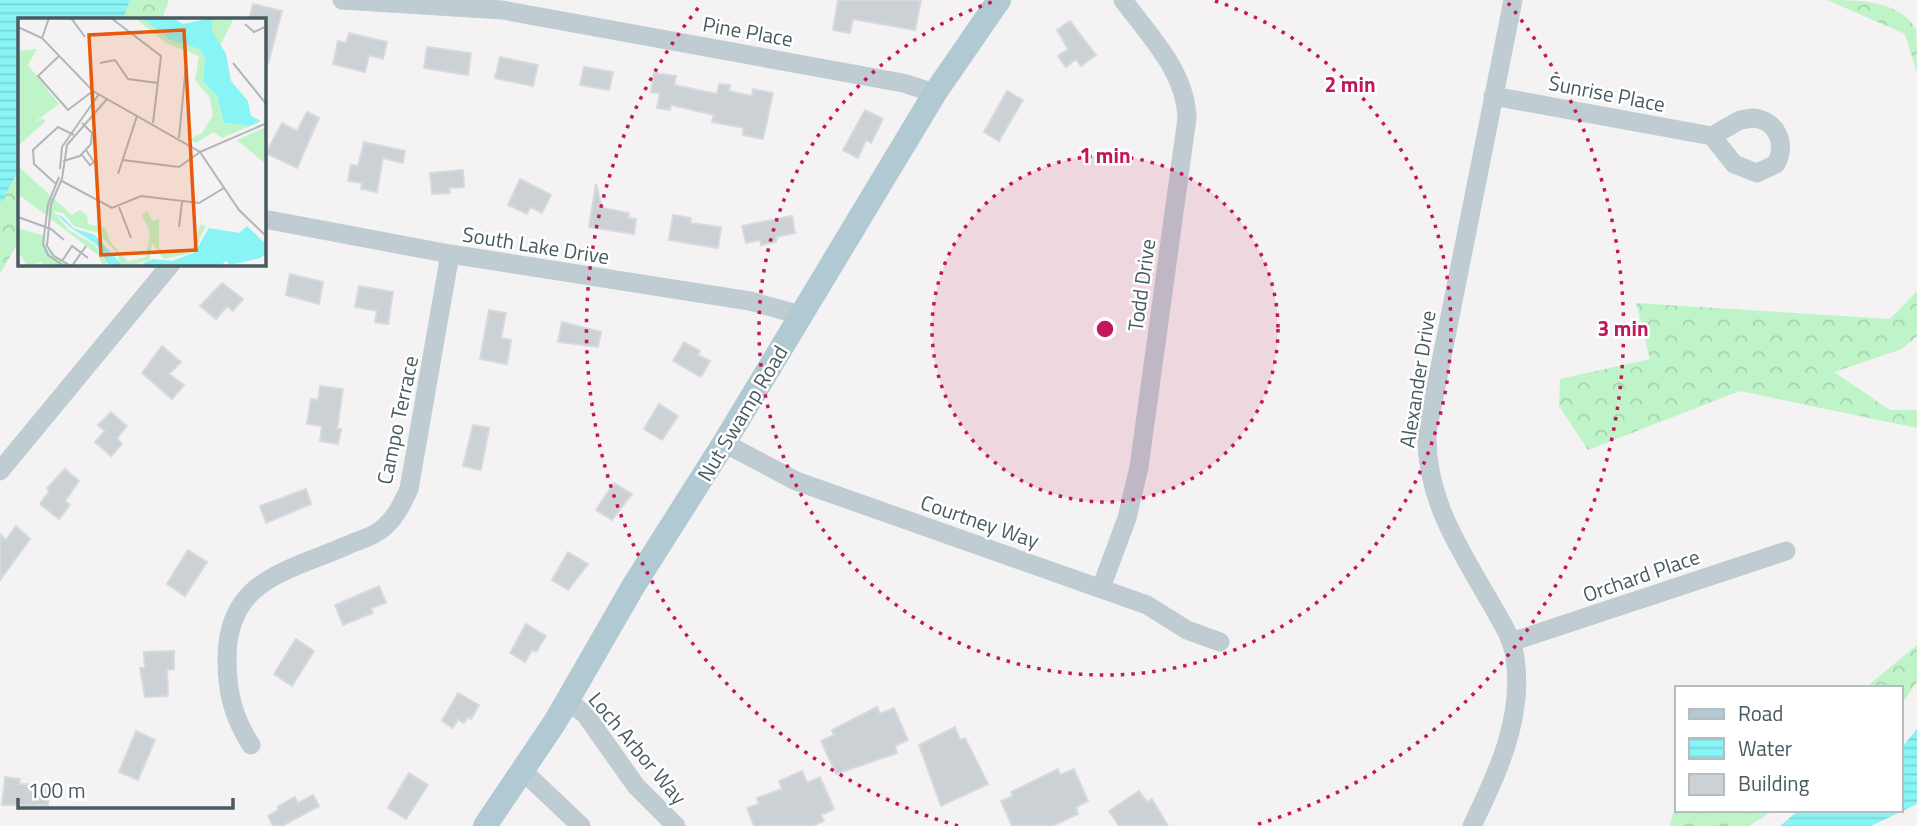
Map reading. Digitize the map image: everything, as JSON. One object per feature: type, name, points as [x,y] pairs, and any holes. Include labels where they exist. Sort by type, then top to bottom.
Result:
[{"type":"main road","name":"Nut Swamp Road","points":[[492,823],[504,796],[524,772],[634,584],[724,443],[935,93],[999,0]]},
{"type":"street","name":"Pine Place","points":[[342,0],[502,10],[903,83],[935,93]]},
{"type":"street","name":"Todd Drive","points":[[1101,588],[1127,518],[1139,467],[1187,118],[1183,90],[1176,74],[1123,0]]},
{"type":"street","name":"Alexander Drive","points":[[1472,826],[1497,772],[1512,722],[1517,684],[1511,642],[1438,508],[1430,478],[1427,450],[1433,397],[1513,0]]},
{"type":"street","name":"Sunrise Place","points":[[1493,96],[1712,136]]},
{"type":"street","name":"South Lake Drive","points":[[266,219],[450,254],[750,301],[800,316]]},
{"type":"street","name":"Campo Terrace","points":[[251,746],[238,725],[229,694],[227,647],[235,613],[258,584],[379,532],[400,507],[409,489],[450,254]]},
{"type":"street","points":[[0,471],[169,266]]},
{"type":"street","name":"Courtney Way","points":[[724,443],[796,481],[1147,605],[1187,630],[1220,642]]},
{"type":"street","name":"Orchard Place","points":[[1511,642],[1786,551]]},
{"type":"street","name":"Loch Arbor Way","points":[[566,700],[585,714],[636,786],[676,826]]},
{"type":"street","points":[[524,772],[581,826]]},
{"type":"green space","points":[[130,0],[169,0],[162,18],[123,18]]},
{"type":"green space","points":[[1827,0],[1877,4],[1889,7],[1909,19],[1916,29],[1917,73],[1905,34]]},
{"type":"green space","points":[[18,172],[18,243],[0,274],[0,204]]},
{"type":"green space","points":[[1917,291],[1917,336],[1902,349],[1834,372],[1890,410],[1917,410],[1917,428],[1740,391],[1588,450],[1559,406],[1560,379],[1650,359],[1636,303],[1890,319]]},
{"type":"green space","points":[[1917,645],[1917,682],[1903,702],[1903,686],[1867,686]]},
{"type":"green space","points":[[1675,804],[1675,812],[1771,812],[1749,826],[1670,826]]},
{"type":"water","points":[[0,0],[130,0],[123,18],[18,18],[18,172],[0,204]]},
{"type":"water","points":[[1917,729],[1917,804],[1903,811],[1903,746]]},
{"type":"water","points":[[1797,812],[1900,812],[1871,826],[1780,826]]},
{"type":"building","points":[[838,0],[921,0],[915,30],[853,19],[850,33],[833,30]]},
{"type":"building","points":[[253,4],[282,11],[268,64],[266,18],[249,18]]},
{"type":"building","points":[[1070,21],[1096,55],[1081,66],[1076,59],[1066,67],[1058,56],[1068,49],[1057,30]]},
{"type":"building","points":[[349,33],[387,42],[383,59],[369,55],[365,72],[333,64],[338,41],[346,43]]},
{"type":"building","points":[[427,47],[471,53],[468,75],[424,68]]},
{"type":"building","points":[[500,57],[538,65],[533,86],[495,78]]},
{"type":"building","points":[[584,67],[613,72],[609,90],[580,85]]},
{"type":"building","points":[[654,73],[676,76],[674,85],[717,94],[719,84],[730,85],[729,91],[752,96],[753,89],[773,93],[763,139],[743,135],[744,128],[712,122],[714,115],[671,105],[670,110],[657,108],[660,93],[651,92]]},
{"type":"building","points":[[1007,91],[1023,100],[999,141],[984,132]]},
{"type":"building","points":[[865,110],[883,119],[871,143],[866,140],[858,158],[843,150]]},
{"type":"building","points":[[307,112],[319,118],[297,168],[266,153],[282,123],[297,131]]},
{"type":"building","points":[[364,142],[405,151],[403,163],[383,158],[377,192],[361,189],[362,183],[348,181],[351,165],[358,166]]},
{"type":"building","points":[[463,170],[464,187],[449,188],[450,193],[432,194],[430,173]]},
{"type":"building","points":[[520,179],[551,195],[542,213],[530,207],[527,214],[508,205]]},
{"type":"building","points":[[596,184],[602,208],[629,213],[628,218],[636,219],[634,234],[589,227]]},
{"type":"building","points":[[673,215],[691,218],[690,223],[721,227],[718,248],[669,240]]},
{"type":"building","points":[[792,216],[795,233],[777,237],[776,242],[761,245],[760,240],[746,243],[742,226]]},
{"type":"building","points":[[290,274],[323,282],[319,304],[286,295]]},
{"type":"building","points":[[222,283],[243,299],[233,311],[227,306],[216,319],[200,306]]},
{"type":"building","points":[[359,286],[393,292],[388,324],[375,322],[377,311],[355,307]]},
{"type":"building","points":[[489,310],[506,313],[501,338],[511,340],[507,364],[480,359]]},
{"type":"building","points":[[562,322],[601,332],[598,347],[558,342]]},
{"type":"building","points":[[684,342],[700,351],[698,355],[710,361],[701,377],[673,361]]},
{"type":"building","points":[[162,346],[181,362],[169,374],[184,385],[172,399],[142,373]]},
{"type":"building","points":[[320,386],[343,389],[337,429],[341,429],[338,444],[320,441],[322,426],[307,424],[311,399],[318,400]]},
{"type":"building","points":[[659,404],[678,416],[662,440],[644,429]]},
{"type":"building","points":[[111,412],[127,426],[117,438],[122,444],[111,456],[95,442],[105,431],[98,425]]},
{"type":"building","points":[[473,425],[489,428],[481,470],[463,466]]},
{"type":"building","points":[[65,469],[79,481],[65,501],[70,505],[59,519],[40,504],[49,491],[47,488]]},
{"type":"building","points":[[614,483],[632,494],[612,520],[596,510]]},
{"type":"building","points":[[306,489],[311,504],[266,523],[260,506]]},
{"type":"building","points":[[16,526],[30,539],[0,580],[0,534],[6,540]]},
{"type":"building","points":[[188,550],[207,562],[185,596],[167,584]]},
{"type":"building","points":[[568,552],[588,564],[568,590],[552,580]]},
{"type":"building","points":[[379,586],[386,603],[371,608],[373,613],[343,625],[335,605]]},
{"type":"building","points":[[526,624],[546,636],[536,652],[532,650],[525,662],[510,653]]},
{"type":"building","points":[[296,639],[314,651],[292,686],[274,674]]},
{"type":"building","points":[[174,651],[174,669],[167,670],[168,696],[145,697],[140,668],[145,668],[144,652]]},
{"type":"building","points":[[458,693],[479,705],[471,719],[468,717],[464,723],[458,719],[453,728],[442,721]]},
{"type":"building","points":[[877,707],[880,714],[894,708],[908,740],[895,746],[897,753],[836,774],[821,741],[834,735],[832,730]]},
{"type":"building","points":[[955,727],[960,740],[965,738],[988,784],[941,806],[919,745]]},
{"type":"building","points":[[136,731],[155,740],[138,780],[119,772]]},
{"type":"building","points":[[1058,769],[1060,775],[1074,769],[1088,801],[1076,807],[1078,814],[1052,826],[1012,826],[1001,801],[1013,796],[1011,792]]},
{"type":"building","points":[[802,771],[807,783],[820,777],[834,809],[821,815],[824,821],[812,826],[754,826],[747,808],[759,804],[757,798],[782,789],[779,781]]},
{"type":"building","points":[[409,773],[428,785],[406,819],[388,808]]},
{"type":"building","points":[[5,777],[20,779],[19,784],[50,785],[48,805],[2,805]]},
{"type":"building","points":[[1139,791],[1147,802],[1152,799],[1168,826],[1119,826],[1109,811]]},
{"type":"building","points":[[313,795],[319,806],[282,826],[273,826],[268,816],[278,810],[278,806],[295,797],[298,803]]}]
